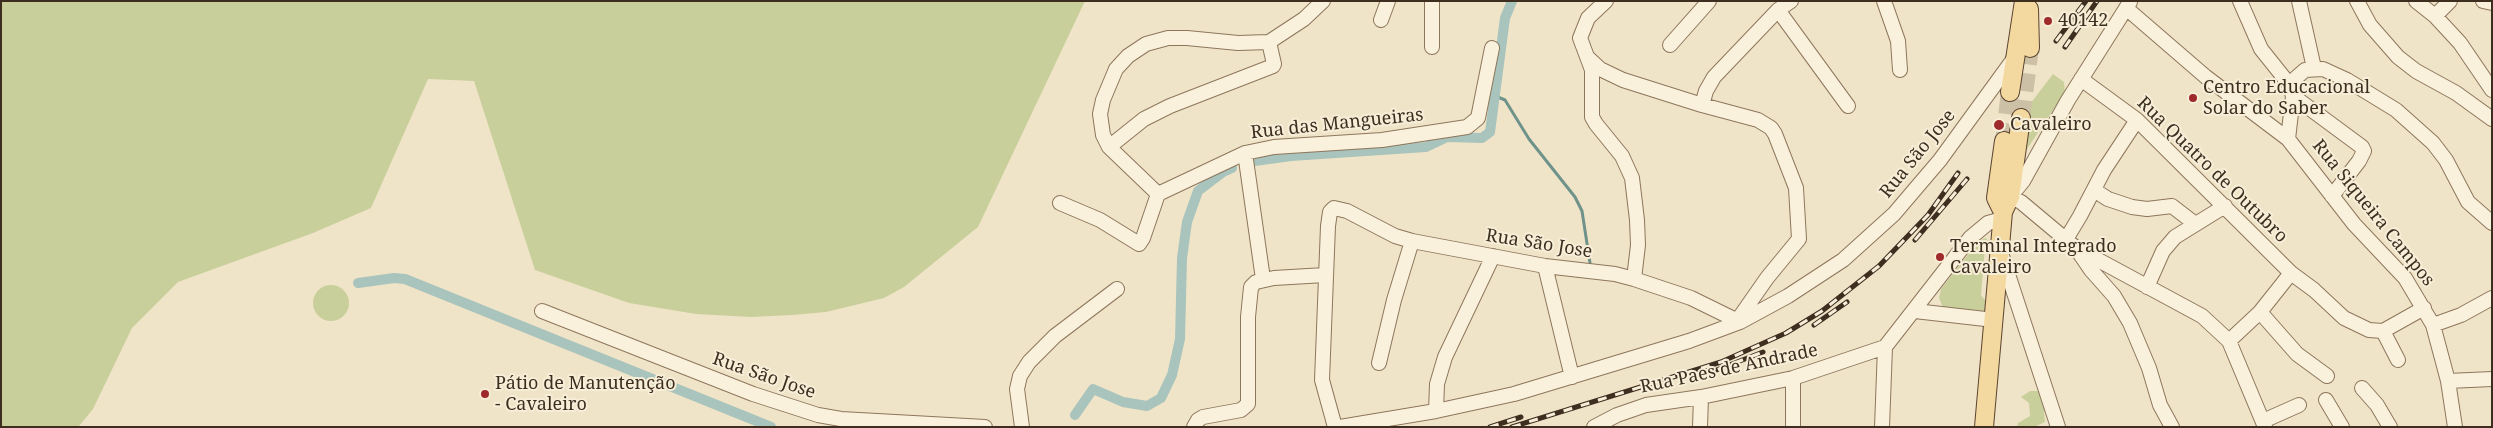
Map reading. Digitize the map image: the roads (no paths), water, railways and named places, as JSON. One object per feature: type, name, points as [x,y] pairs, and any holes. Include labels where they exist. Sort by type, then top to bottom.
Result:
[{"type":"main road","points":[[2010,92],[2026,47],[2025,1]]},
{"type":"main road","points":[[2003,206],[2021,118]]},
{"type":"main road","points":[[1984,427],[2003,206],[2004,141]]},
{"type":"street","points":[[1060,203],[1100,220],[1139,244],[1144,238],[1158,194],[1109,147],[1103,135],[1100,114],[1109,82],[1116,69],[1128,56],[1146,44],[1168,38],[1238,43],[1269,42],[1304,19],[1323,1]]},
{"type":"street","points":[[1380,20],[1388,1]]},
{"type":"street","points":[[1432,1],[1432,46]]},
{"type":"street","points":[[1606,1],[1588,18],[1581,31],[1580,38],[1593,82],[1592,117],[1622,156],[1632,178],[1638,245],[1634,279]]},
{"type":"street","points":[[1670,45],[1709,1]]},
{"type":"street","points":[[1702,105],[1706,91],[1714,77],[1778,10],[1791,1]]},
{"type":"street","points":[[1884,1],[1898,40],[1900,70]]},
{"type":"street","points":[[2240,1],[2261,48],[2291,90],[2362,147],[2364,151],[2359,161],[2332,196]]},
{"type":"street","points":[[2299,1],[2314,68]]},
{"type":"street","points":[[2357,1],[2370,25],[2398,57],[2416,71],[2456,93],[2492,119]]},
{"type":"street","points":[[2416,1],[2435,16],[2460,43],[2492,90]]},
{"type":"street","points":[[2435,16],[2450,1]]},
{"type":"street","points":[[2483,1],[2492,3]]},
{"type":"street","points":[[1882,427],[1885,347],[1915,311],[1970,238],[1988,223],[2028,173],[2081,79],[2129,5]]},
{"type":"street","name":"Rua Siqueira Campos","points":[[2129,5],[2206,77],[2288,139],[2354,224],[2405,278],[2434,325],[2448,381],[2455,427]]},
{"type":"street","points":[[1778,10],[1848,106]]},
{"type":"street","points":[[1109,147],[1144,119],[1170,106],[1273,66],[1269,42]]},
{"type":"street","name":"Rua São Jose","points":[[1340,427],[1436,411],[1514,394],[1688,341],[1739,322],[1814,281],[1843,260],[1888,220],[1940,160],[2026,47]]},
{"type":"street","name":"Rua das Mangueiras","points":[[1158,194],[1244,153],[1274,147],[1382,140],[1467,127],[1478,118],[1492,48]]},
{"type":"street","points":[[1585,54],[1600,69],[1623,80],[1702,105],[1758,120],[1771,128],[1780,144],[1796,188],[1799,239],[1767,278],[1739,322]]},
{"type":"street","points":[[2288,139],[2291,90],[2305,70],[2314,68],[2334,73],[2416,125],[2434,143],[2446,160],[2468,202],[2492,223]]},
{"type":"street","name":"Rua Quatro de Outubro","points":[[2081,79],[2137,120],[2291,273],[2344,318],[2369,330],[2383,331]]},
{"type":"street","points":[[2071,244],[2104,170],[2137,120]]},
{"type":"street","points":[[1244,153],[1263,279]]},
{"type":"street","points":[[2094,190],[2108,199],[2132,207],[2148,209],[2172,206],[2194,223]]},
{"type":"street","points":[[2003,206],[2021,202],[2071,244],[2202,316],[2228,341],[2264,424],[2299,405]]},
{"type":"street","points":[[2148,287],[2162,251],[2175,237],[2194,223],[2225,206]]},
{"type":"street","name":"Rua São Jose","points":[[1325,275],[1328,226],[1332,209],[1347,210],[1386,232],[1412,241],[1545,266],[1615,274],[1634,279],[1691,298],[1739,322]]},
{"type":"street","points":[[1379,363],[1394,300],[1412,241]]},
{"type":"street","points":[[2071,244],[2127,316],[2149,368],[2160,405],[2172,427]]},
{"type":"street","points":[[1999,247],[2058,427]]},
{"type":"street","points":[[1436,411],[1437,384],[1445,357],[1493,256]]},
{"type":"street","points":[[1545,266],[1572,376]]},
{"type":"street","points":[[2228,341],[2260,312],[2291,273]]},
{"type":"street","points":[[1194,427],[1198,420],[1204,416],[1241,410],[1248,404],[1250,296],[1252,287],[1263,279],[1325,275],[1322,380],[1335,427]]},
{"type":"street","points":[[1022,427],[1016,389],[1029,362],[1055,336],[1117,289]]},
{"type":"street","points":[[2434,325],[2462,315],[2492,298]]},
{"type":"street","points":[[2398,360],[2383,331],[2424,308]]},
{"type":"street","name":"Rua São Jose","points":[[542,311],[753,394],[818,415],[870,421],[985,427]]},
{"type":"street","points":[[1915,311],[1994,320]]},
{"type":"street","points":[[2260,312],[2297,354],[2328,376]]},
{"type":"street","name":"Rua Paes de Andrade","points":[[1594,427],[1617,415],[1646,405],[1701,397],[1793,378],[1885,347]]},
{"type":"street","points":[[1793,378],[1793,427]]},
{"type":"street","points":[[2448,381],[2492,379]]},
{"type":"street","points":[[2362,388],[2377,405],[2390,427]]},
{"type":"street","points":[[1700,427],[1701,397]]},
{"type":"street","points":[[2326,400],[2342,427]]},
{"type":"waterway","points":[[1247,162],[1291,156],[1426,147],[1447,137],[1482,138],[1490,132],[1505,18],[1512,1]]},
{"type":"waterway","points":[[1493,95],[1505,100],[1529,139],[1575,197],[1582,211],[1590,263]]},
{"type":"waterway","points":[[1075,415],[1093,389],[1123,402],[1147,406],[1161,398],[1172,375],[1180,339],[1182,258],[1187,222],[1198,191],[1223,172],[1232,168]]},
{"type":"waterway","points":[[358,283],[394,278],[405,279],[771,427]]},
{"type":"tunnel","points":[[2021,118],[2030,48]]},
{"type":"tunnel","points":[[2004,141],[2010,92]]},
{"type":"railway","points":[[2056,41],[2086,1]]},
{"type":"railway","points":[[2065,47],[2097,1]]},
{"type":"railway","points":[[1512,427],[1721,362],[1786,333],[1822,311],[1879,266],[1928,215],[1958,173]]},
{"type":"railway","points":[[1915,240],[1967,179]]},
{"type":"railway","points":[[1814,325],[1847,302]]},
{"type":"railway","points":[[1701,376],[1763,352]]},
{"type":"railway","points":[[1490,427],[1521,417]]},
{"type":"place","name":"40142","points":[[2048,21]]},
{"type":"place","name":"Centro Educacional Solar do Saber","points":[[2193,98]]},
{"type":"place","name":"Cavaleiro","points":[[1999,125]]},
{"type":"place","name":"Terminal Integrado Cavaleiro","points":[[1940,257]]},
{"type":"place","name":"Pátio de Manutenção - Cavaleiro","points":[[485,394]]}]
